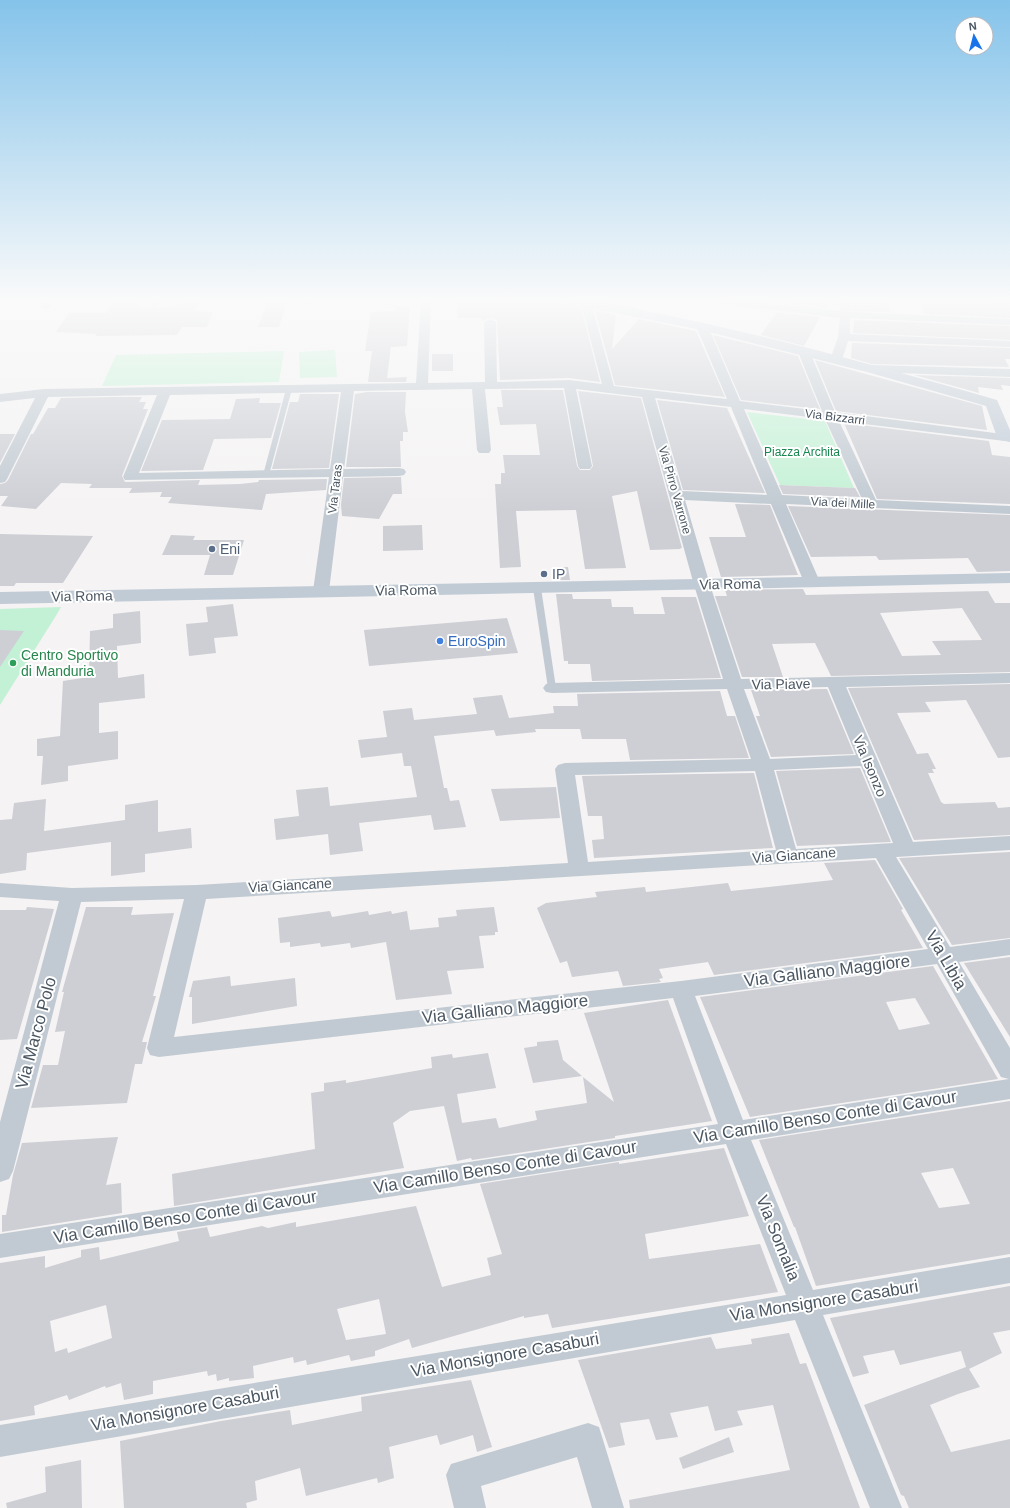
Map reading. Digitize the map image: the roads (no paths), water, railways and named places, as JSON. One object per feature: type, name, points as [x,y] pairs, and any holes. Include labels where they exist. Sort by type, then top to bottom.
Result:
[{"type":"street","points":[[422,386],[423,369]]},
{"type":"street","points":[[491,369],[491,385]]},
{"type":"street","points":[[605,369],[610,389]]},
{"type":"street","points":[[721,369],[812,582]]},
{"type":"street","points":[[811,369],[830,416],[871,504]]},
{"type":"street","points":[[873,369],[992,403],[1007,437]]},
{"type":"street","points":[[885,369],[1010,373]]},
{"type":"street","points":[[569,384],[585,466]]},
{"type":"street","name":"Via Bizzarri","points":[[44,394],[569,384],[648,395],[1007,437]]},
{"type":"street","points":[[478,385],[484,450]]},
{"type":"street","name":"Via Taras","points":[[321,591],[348,388]]},
{"type":"street","points":[[165,391],[130,477],[399,472]]},
{"type":"street","points":[[0,398],[44,394]]},
{"type":"street","points":[[0,410],[44,394]]},
{"type":"street","points":[[0,479],[44,394]]},
{"type":"street","name":"Via Pirro Varrone","points":[[648,395],[702,585],[734,684],[763,765],[788,856]]},
{"type":"street","name":"Via dei Mille","points":[[677,495],[1010,510]]},
{"type":"street","name":"Via Roma","points":[[0,598],[1010,578]]},
{"type":"street","name":"Via Piave","points":[[552,688],[1010,678]]},
{"type":"street","name":"Via Isonzo","points":[[835,683],[905,848]]},
{"type":"street","points":[[579,869],[565,768],[763,765],[867,760]]},
{"type":"street","name":"Via Giancane","points":[[0,890],[72,895],[197,892],[905,848],[1010,843]]},
{"type":"street","name":"Via Libia","points":[[882,850],[1010,1070]]},
{"type":"street","name":"Via Galliano Maggiore","points":[[197,892],[160,1048],[681,990],[1010,947]]},
{"type":"street","name":"Via Marco Polo","points":[[0,1170],[72,895]]},
{"type":"street","name":"Via Somalia","points":[[681,990],[734,1131],[886,1508]]},
{"type":"street","name":"Via Camillo Benso Conte di Cavour","points":[[0,1246],[1010,1089]]},
{"type":"street","name":"Via Monsignore Casaburi","points":[[0,1441],[1010,1270]]},
{"type":"street","points":[[470,1508],[462,1475],[588,1438],[608,1508]]},
{"type":"lane","points":[[266,475],[289,389]]},
{"type":"lane","points":[[537,588],[552,688]]},
{"type":"place","name":"Eni","points":[[212,549]]},
{"type":"place","name":"IP","points":[[544,574]]},
{"type":"place","name":"EuroSpin","points":[[440,641]]},
{"type":"place","name":"Centro Sportivo di Manduria","points":[[13,663]]},
{"type":"park label","name":"Piazza Archita","points":[[802,452]]}]
